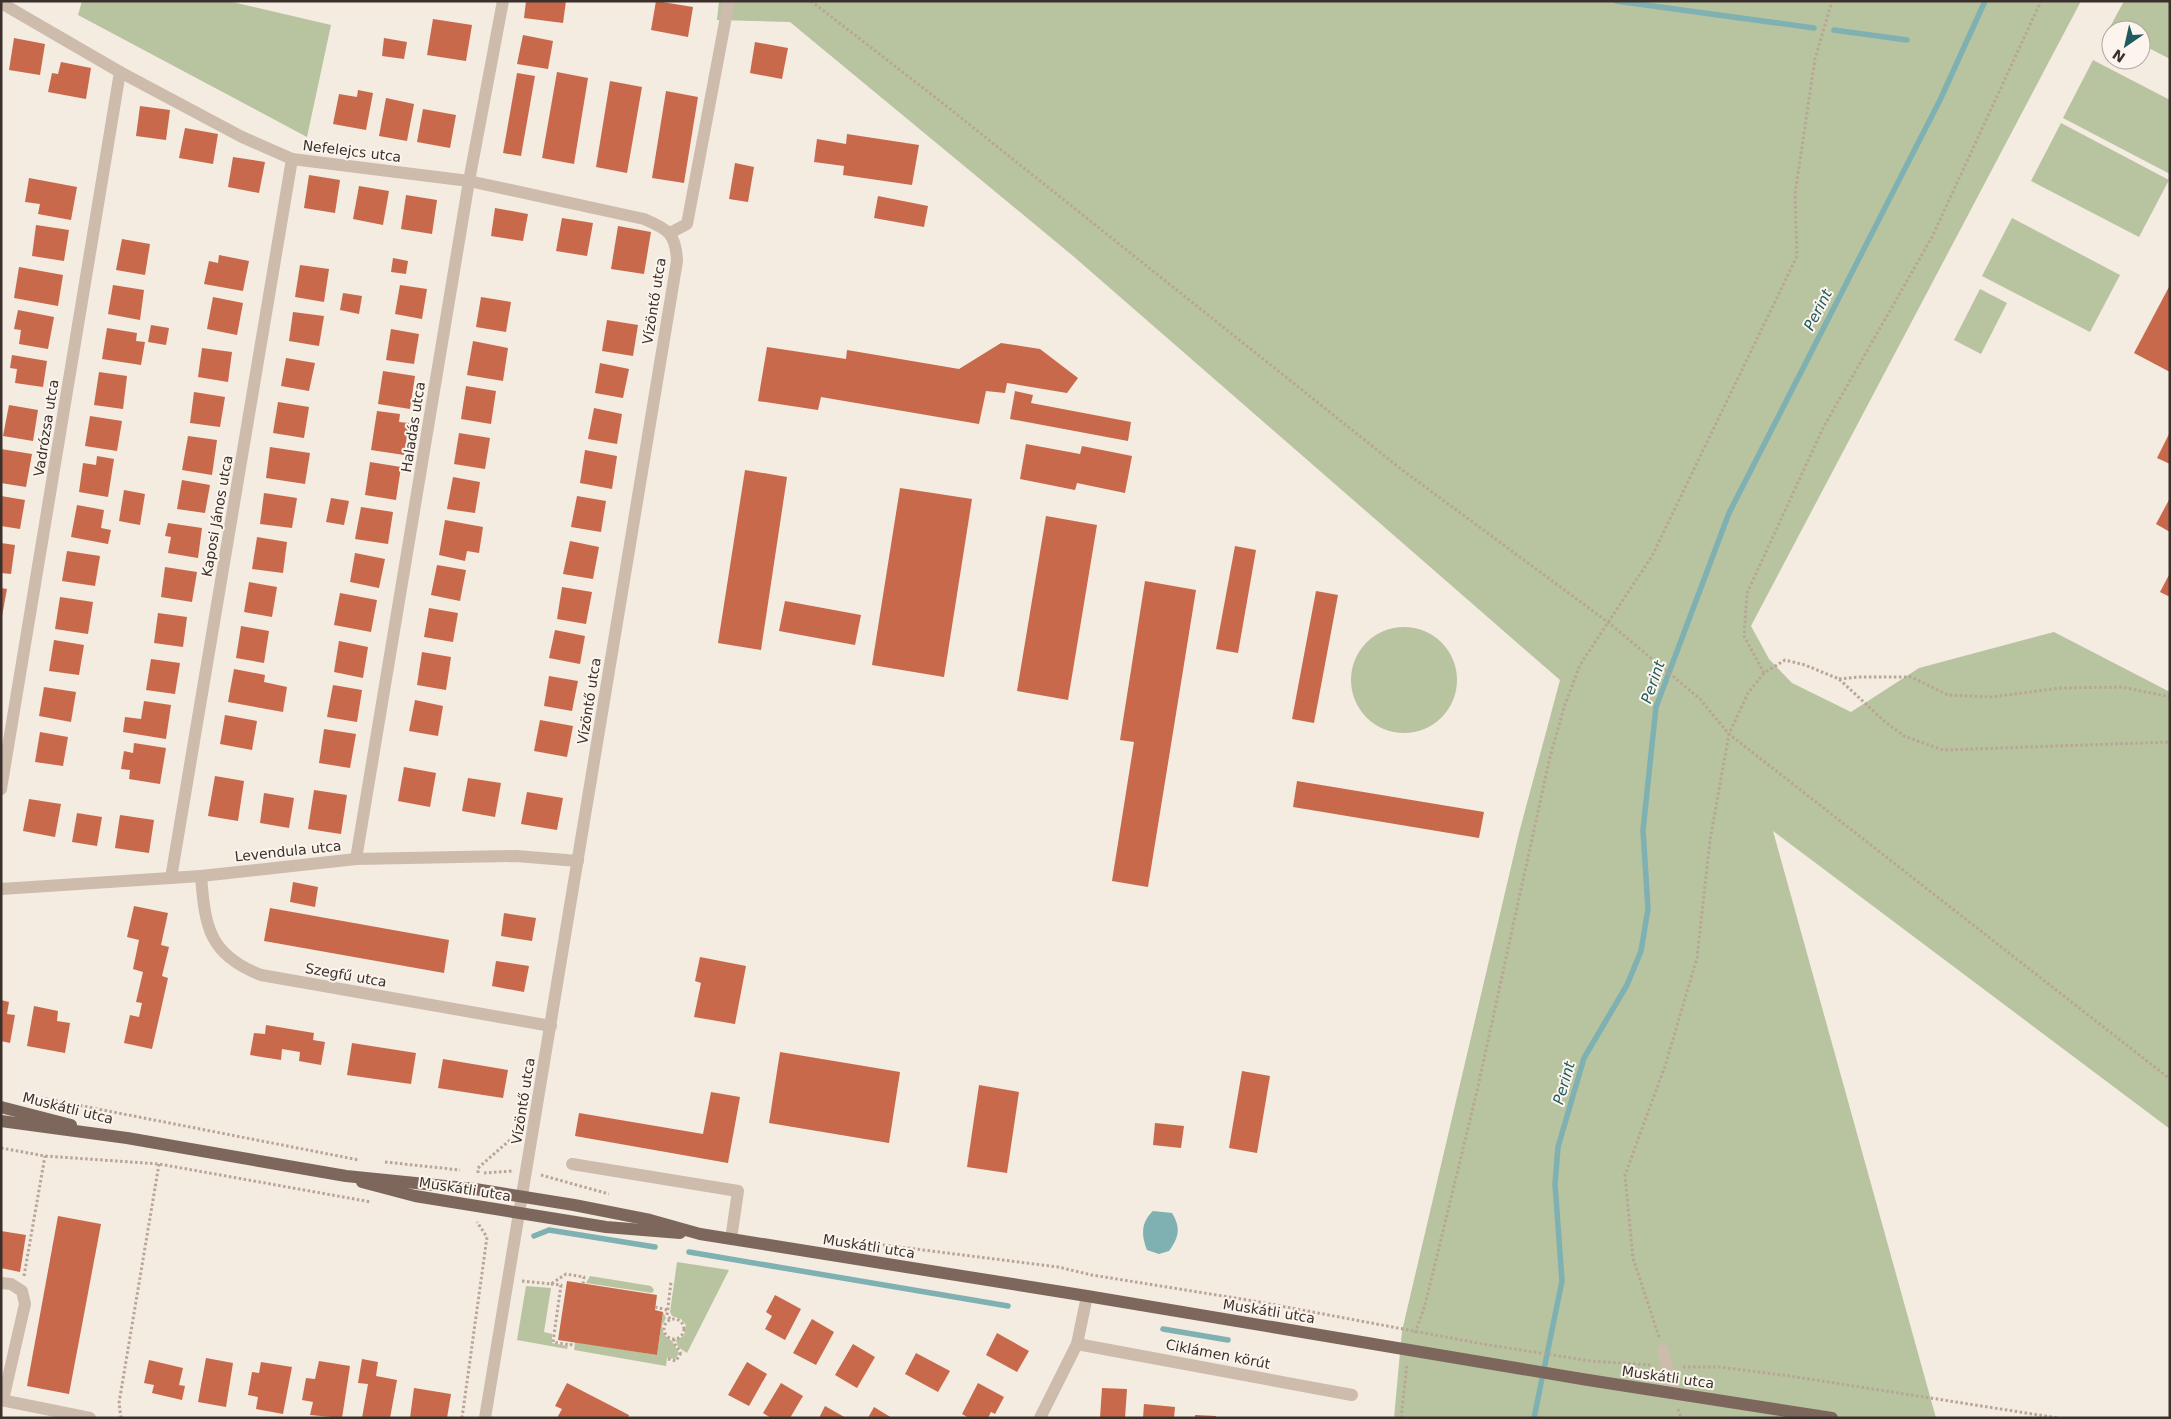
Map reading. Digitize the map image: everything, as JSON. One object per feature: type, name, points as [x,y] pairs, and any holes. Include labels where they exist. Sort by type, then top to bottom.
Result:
[{"type":"main road","name":"Muskátli utca","points":[[1,1107],[127,1138]]},
{"type":"main road","name":"Muskátli utca","points":[[1,1121],[127,1138],[346,1176],[475,1189],[641,1218],[700,1234],[1087,1296],[1588,1380],[1832,1418]]},
{"type":"main road","name":"Muskátli utca","points":[[346,1176],[415,1196],[644,1232],[700,1234]]},
{"type":"street","name":"Haladás utca","points":[[356,859],[469,181],[503,1]]},
{"type":"street","points":[[670,233],[687,224],[729,1]]},
{"type":"street","name":"Nefelejcs utca","points":[[1,3],[120,72],[242,137],[292,159],[469,181],[644,218],[670,233]]},
{"type":"street","name":"Vadrózsa utca","points":[[1,790],[120,72]]},
{"type":"street","name":"Kaposi János utca","points":[[171,878],[292,159]]},
{"type":"street","name":"Vízöntő utca","points":[[485,1418],[677,261],[676,246],[670,233]]},
{"type":"street","name":"Levendula utca","points":[[1,889],[200,876],[356,859],[516,856],[578,861]]},
{"type":"street","name":"Szegfű utca","points":[[200,876],[204,915],[212,936],[225,954],[243,968],[261,975],[551,1026]]},
{"type":"street","points":[[572,1164],[738,1192],[731,1239]]},
{"type":"street","points":[[1,1282],[11,1284],[22,1291],[25,1304],[2,1400],[90,1418]]},
{"type":"street","points":[[1040,1418],[1077,1344],[1087,1296]]},
{"type":"street","name":"Ciklámen körút","points":[[1077,1344],[1352,1395]]},
{"type":"street","points":[[1663,1350],[1673,1392]]},
{"type":"path","points":[[811,1],[961,117],[1401,470],[1609,623],[1699,698],[1729,734],[2170,1079]]},
{"type":"path","points":[[1400,1418],[1410,1350],[1425,1304],[1476,1091],[1549,761],[1564,707],[1580,665],[1652,556],[1797,256],[1795,194],[1815,59],[1832,1]]},
{"type":"path","points":[[1764,673],[1744,636],[1747,593],[1823,428],[1932,237],[2041,1]]},
{"type":"path","points":[[1663,1350],[1633,1258],[1626,1175],[1665,1066],[1697,958],[1710,840],[1729,734],[1748,693],[1764,673],[1785,660],[1805,665],[1839,680],[1883,720],[1904,736],[1943,750],[2170,742]]},
{"type":"path","points":[[1839,680],[1860,677],[1911,677],[1948,695],[1992,697],[2060,688],[2122,687],[2170,697]]},
{"type":"path","points":[[19,1094],[361,1160]]},
{"type":"path","points":[[478,1173],[478,1168],[510,1140]]},
{"type":"path","points":[[1,1148],[45,1156],[159,1164],[381,1204]]},
{"type":"path","points":[[22,1291],[45,1156]]},
{"type":"path","points":[[379,1162],[441,1167],[478,1173],[510,1171]]},
{"type":"path","points":[[121,1418],[119,1403],[159,1164]]},
{"type":"path","points":[[545,1176],[612,1195]]},
{"type":"path","points":[[462,1418],[487,1237],[481,1226],[471,1218]]},
{"type":"path","points":[[858,1242],[1058,1267],[1092,1275],[1254,1301],[1483,1344],[1591,1361],[1690,1368],[1719,1368],[1790,1376],[2058,1418]]},
{"type":"path","points":[[552,1284],[566,1274],[584,1277],[583,1284]]},
{"type":"path","points":[[509,1278],[561,1286],[553,1342],[571,1345],[572,1342]]},
{"type":"path","points":[[670,1320],[667,1310],[671,1282]]},
{"type":"path","points":[[655,1307],[667,1310]]},
{"type":"path","points":[[677,1319],[684,1326],[682,1335],[674,1339],[664,1331],[665,1324],[670,1320],[677,1319]]},
{"type":"path","points":[[668,1359],[676,1361],[681,1352],[674,1343],[674,1339]]},
{"type":"green space","points":[[82,1],[228,1],[331,25],[307,137],[78,15]]},
{"type":"green space","points":[[719,1],[2081,1],[1751,626],[1769,659],[1792,683],[1851,712],[1919,668],[2054,632],[2170,692],[2170,1129],[1773,831],[1936,1418],[1394,1418],[1402,1331],[1519,833],[1560,680],[1073,256],[790,22],[717,20]]},
{"type":"green space","points":[[2124,1],[2170,1],[2170,59],[2151,49],[2151,20],[2114,20]]},
{"type":"green space","points":[[2093,60],[2101,64],[2101,70],[2112,70],[2170,100],[2170,174],[2063,118]]},
{"type":"green space","points":[[2061,123],[2169,180],[2139,237],[2031,181]]},
{"type":"green space","points":[[2012,218],[2120,275],[2090,332],[1982,276]]},
{"type":"green space","points":[[1980,289],[2007,303],[1981,354],[1954,340]]},
{"type":"green space","points":[[1404,627],[1424,631],[1442,642],[1453,660],[1457,680],[1453,700],[1442,718],[1424,729],[1404,733],[1384,729],[1366,718],[1355,700],[1351,680],[1355,660],[1366,642],[1384,631]]},
{"type":"green space","points":[[677,1262],[729,1270],[687,1353],[678,1347],[676,1340],[684,1336],[686,1325],[681,1319],[672,1316],[670,1312]]},
{"type":"green space","points":[[590,1276],[651,1286],[654,1290],[652,1293],[586,1283]]},
{"type":"green space","points":[[526,1286],[551,1288],[544,1332],[552,1334],[552,1343],[568,1346],[567,1349],[517,1340]]},
{"type":"green space","points":[[663,1312],[666,1318],[662,1326],[664,1335],[672,1341],[679,1353],[675,1359],[667,1358],[666,1366],[574,1350],[575,1342],[657,1355]]},
{"type":"water","points":[[1153,1211],[1172,1213],[1178,1228],[1177,1237],[1169,1251],[1159,1254],[1147,1250],[1143,1234],[1144,1224]]},
{"type":"building","points":[[526,1],[566,1],[563,23],[524,18]]},
{"type":"building","points":[[656,1],[693,7],[688,37],[651,30]]},
{"type":"building","points":[[433,19],[472,25],[466,61],[427,55]]},
{"type":"building","points":[[523,35],[553,41],[548,69],[517,64]]},
{"type":"building","points":[[14,38],[45,44],[40,75],[9,70]]},
{"type":"building","points":[[384,38],[407,42],[404,59],[382,56]]},
{"type":"building","points":[[755,42],[788,48],[782,79],[750,73]]},
{"type":"building","points":[[61,62],[91,68],[86,99],[48,92],[52,73],[58,74]]},
{"type":"building","points":[[557,72],[588,78],[574,164],[542,158]]},
{"type":"building","points":[[517,73],[535,76],[521,156],[503,153]]},
{"type":"building","points":[[610,81],[642,87],[627,173],[596,167]]},
{"type":"building","points":[[358,90],[373,93],[366,130],[333,124],[339,94],[357,97]]},
{"type":"building","points":[[666,91],[698,97],[684,183],[652,178]]},
{"type":"building","points":[[386,98],[414,104],[407,141],[379,136]]},
{"type":"building","points":[[140,106],[170,110],[166,140],[136,136]]},
{"type":"building","points":[[423,109],[456,115],[450,148],[417,142]]},
{"type":"building","points":[[185,128],[218,134],[213,164],[179,158]]},
{"type":"building","points":[[847,134],[919,145],[912,185],[843,175],[844,166],[814,162],[817,139],[846,144]]},
{"type":"building","points":[[233,157],[265,162],[259,193],[228,187]]},
{"type":"building","points":[[735,163],[754,167],[748,202],[729,199]]},
{"type":"building","points":[[309,175],[340,180],[335,213],[304,208]]},
{"type":"building","points":[[29,178],[77,187],[71,220],[38,214],[40,204],[25,202]]},
{"type":"building","points":[[359,186],[389,191],[383,225],[353,219]]},
{"type":"building","points":[[406,195],[437,200],[432,234],[401,229]]},
{"type":"building","points":[[878,196],[928,206],[924,227],[874,218]]},
{"type":"building","points":[[495,208],[528,214],[523,241],[491,236]]},
{"type":"building","points":[[562,218],[593,223],[587,256],[556,251]]},
{"type":"building","points":[[36,225],[69,230],[64,261],[32,256]]},
{"type":"building","points":[[618,226],[651,232],[644,274],[611,269]]},
{"type":"building","points":[[122,239],[150,244],[145,275],[116,270]]},
{"type":"building","points":[[219,255],[249,261],[243,291],[204,284],[209,261],[218,263]]},
{"type":"building","points":[[393,258],[408,261],[406,274],[391,272]]},
{"type":"building","points":[[300,265],[329,269],[324,302],[295,297]]},
{"type":"building","points":[[19,267],[63,275],[58,306],[14,298]]},
{"type":"building","points":[[113,285],[144,290],[140,320],[108,314]]},
{"type":"building","points":[[400,285],[427,289],[422,319],[395,314]]},
{"type":"building","points":[[2170,285],[2170,372],[2134,353]]},
{"type":"building","points":[[343,293],[362,296],[359,314],[340,310]]},
{"type":"building","points":[[213,297],[243,303],[237,335],[207,329]]},
{"type":"building","points":[[481,297],[511,302],[506,332],[476,327]]},
{"type":"building","points":[[18,310],[54,317],[48,349],[19,344],[21,330],[14,329]]},
{"type":"building","points":[[293,312],[324,316],[319,346],[289,341]]},
{"type":"building","points":[[607,320],[638,325],[633,356],[602,351]]},
{"type":"building","points":[[151,325],[169,328],[166,345],[148,342]]},
{"type":"building","points":[[107,328],[137,333],[136,341],[145,342],[141,365],[102,359]]},
{"type":"building","points":[[391,329],[419,334],[414,364],[386,360]]},
{"type":"building","points":[[473,341],[508,348],[503,381],[467,375]]},
{"type":"building","points":[[1001,343],[1040,349],[1078,378],[1067,393],[1007,383],[1005,393],[986,391],[979,424],[821,397],[818,410],[758,401],[767,347],[846,359],[847,350],[959,369]]},
{"type":"building","points":[[202,348],[232,352],[228,382],[198,377]]},
{"type":"building","points":[[12,355],[47,361],[43,387],[15,383],[17,369],[10,368]]},
{"type":"building","points":[[286,358],[315,363],[309,391],[281,386]]},
{"type":"building","points":[[600,363],[629,369],[623,398],[595,393]]},
{"type":"building","points":[[383,371],[415,376],[410,409],[378,404]]},
{"type":"building","points":[[99,372],[127,376],[123,409],[94,405]]},
{"type":"building","points":[[466,386],[496,391],[491,424],[461,419]]},
{"type":"building","points":[[1015,391],[1033,395],[1031,403],[1131,422],[1128,441],[1010,419]]},
{"type":"building","points":[[194,392],[225,397],[220,427],[190,423]]},
{"type":"building","points":[[278,402],[309,407],[304,438],[273,433]]},
{"type":"building","points":[[9,405],[38,410],[33,441],[3,436]]},
{"type":"building","points":[[594,408],[622,414],[617,444],[588,439]]},
{"type":"building","points":[[377,411],[400,414],[399,422],[409,423],[404,455],[371,450]]},
{"type":"building","points":[[90,416],[122,421],[117,451],[85,446]]},
{"type":"building","points":[[2170,432],[2170,464],[2157,458]]},
{"type":"building","points":[[459,433],[490,438],[485,469],[454,464]]},
{"type":"building","points":[[188,436],[217,440],[212,475],[182,470]]},
{"type":"building","points":[[1026,444],[1080,454],[1082,446],[1132,456],[1125,493],[1077,483],[1075,490],[1020,479]]},
{"type":"building","points":[[270,447],[310,453],[305,484],[266,478]]},
{"type":"building","points":[[1,449],[32,454],[26,487],[1,483]]},
{"type":"building","points":[[585,450],[617,456],[612,489],[580,483]]},
{"type":"building","points":[[97,456],[114,459],[108,497],[79,492],[83,463],[96,465]]},
{"type":"building","points":[[370,462],[401,467],[396,500],[365,495]]},
{"type":"building","points":[[745,470],[787,477],[761,650],[718,643]]},
{"type":"building","points":[[453,477],[480,482],[475,513],[447,509]]},
{"type":"building","points":[[182,480],[210,485],[205,513],[177,509]]},
{"type":"building","points":[[900,488],[972,499],[944,677],[872,665]]},
{"type":"building","points":[[124,490],[145,494],[140,525],[119,521]]},
{"type":"building","points":[[264,493],[297,498],[292,528],[260,524]]},
{"type":"building","points":[[1,496],[25,500],[20,529],[1,526]]},
{"type":"building","points":[[577,496],[606,501],[601,532],[571,527]]},
{"type":"building","points":[[331,498],[349,501],[344,525],[326,522]]},
{"type":"building","points":[[2170,498],[2170,532],[2156,524]]},
{"type":"building","points":[[77,505],[104,510],[101,528],[111,530],[108,544],[71,537]]},
{"type":"building","points":[[361,507],[393,512],[388,544],[355,539]]},
{"type":"building","points":[[1046,516],[1097,525],[1068,700],[1017,691]]},
{"type":"building","points":[[445,520],[483,527],[479,553],[467,551],[465,561],[439,555]]},
{"type":"building","points":[[168,523],[202,528],[198,558],[168,553],[171,537],[165,536]]},
{"type":"building","points":[[257,537],[287,542],[283,573],[252,569]]},
{"type":"building","points":[[570,541],[599,547],[593,579],[563,574]]},
{"type":"building","points":[[1,543],[15,545],[11,574],[1,573]]},
{"type":"building","points":[[1235,546],[1256,550],[1238,653],[1216,649]]},
{"type":"building","points":[[67,551],[100,556],[95,586],[62,581]]},
{"type":"building","points":[[355,553],[385,559],[379,588],[350,582]]},
{"type":"building","points":[[437,565],[466,570],[460,601],[431,595]]},
{"type":"building","points":[[165,567],[197,572],[192,602],[161,597]]},
{"type":"building","points":[[2170,573],[2170,597],[2160,592]]},
{"type":"building","points":[[1145,581],[1196,590],[1148,887],[1112,881],[1134,742],[1120,740]]},
{"type":"building","points":[[249,582],[277,587],[272,617],[244,612]]},
{"type":"building","points":[[562,587],[592,592],[586,624],[557,619]]},
{"type":"building","points":[[1,588],[7,589],[2,616],[1,616]]},
{"type":"building","points":[[1316,591],[1338,595],[1314,723],[1292,719]]},
{"type":"building","points":[[340,593],[377,600],[371,632],[334,625]]},
{"type":"building","points":[[60,597],[93,602],[88,634],[55,629]]},
{"type":"building","points":[[785,601],[861,615],[855,645],[779,631]]},
{"type":"building","points":[[429,608],[458,613],[453,642],[424,637]]},
{"type":"building","points":[[158,613],[187,617],[183,647],[154,643]]},
{"type":"building","points":[[241,626],[269,631],[264,663],[236,658]]},
{"type":"building","points":[[555,630],[585,636],[580,664],[549,658]]},
{"type":"building","points":[[54,640],[84,645],[79,675],[49,671]]},
{"type":"building","points":[[339,641],[368,647],[363,678],[334,672]]},
{"type":"building","points":[[422,652],[451,657],[446,690],[417,685]]},
{"type":"building","points":[[151,659],[180,663],[175,694],[146,690]]},
{"type":"building","points":[[234,669],[265,675],[264,682],[287,687],[283,712],[228,702]]},
{"type":"building","points":[[549,676],[578,681],[572,711],[544,706]]},
{"type":"building","points":[[333,685],[362,690],[357,722],[327,717]]},
{"type":"building","points":[[44,687],[76,692],[71,722],[39,716]]},
{"type":"building","points":[[415,700],[443,706],[438,736],[409,731]]},
{"type":"building","points":[[144,701],[171,705],[166,739],[123,732],[125,717],[141,719]]},
{"type":"building","points":[[225,715],[257,721],[252,750],[220,744]]},
{"type":"building","points":[[540,720],[573,726],[567,757],[534,751]]},
{"type":"building","points":[[324,729],[356,734],[350,768],[319,763]]},
{"type":"building","points":[[40,732],[68,737],[63,766],[35,762]]},
{"type":"building","points":[[134,743],[166,748],[160,784],[129,779],[130,770],[121,769],[124,751],[133,753]]},
{"type":"building","points":[[404,767],[436,773],[430,807],[398,801]]},
{"type":"building","points":[[215,776],[244,781],[238,821],[208,816]]},
{"type":"building","points":[[468,778],[501,783],[495,817],[462,811]]},
{"type":"building","points":[[1297,781],[1484,812],[1479,838],[1293,807]]},
{"type":"building","points":[[314,790],[347,795],[341,834],[308,829]]},
{"type":"building","points":[[527,792],[563,798],[557,830],[521,824]]},
{"type":"building","points":[[264,793],[294,798],[289,828],[260,823]]},
{"type":"building","points":[[29,799],[61,804],[55,837],[23,831]]},
{"type":"building","points":[[77,813],[102,817],[97,846],[72,842]]},
{"type":"building","points":[[120,815],[154,820],[149,853],[115,848]]},
{"type":"building","points":[[293,882],[318,887],[315,907],[290,902]]},
{"type":"building","points":[[134,906],[168,913],[161,945],[169,947],[162,976],[168,978],[152,1049],[124,1043],[130,1015],[139,1017],[142,1003],[136,1002],[143,972],[133,969],[139,940],[127,937]]},
{"type":"building","points":[[270,908],[449,940],[444,973],[264,941]]},
{"type":"building","points":[[504,913],[536,918],[532,941],[501,936]]},
{"type":"building","points":[[700,957],[746,966],[735,1024],[694,1017],[701,983],[695,981]]},
{"type":"building","points":[[496,961],[529,966],[524,992],[492,986]]},
{"type":"building","points":[[1,1000],[9,1002],[7,1014],[15,1015],[10,1043],[1,1041]]},
{"type":"building","points":[[34,1006],[58,1011],[57,1021],[70,1023],[65,1053],[27,1046]]},
{"type":"building","points":[[266,1025],[314,1033],[313,1040],[325,1042],[321,1065],[299,1061],[300,1052],[282,1049],[281,1060],[250,1055],[254,1033],[265,1034]]},
{"type":"building","points":[[352,1043],[416,1053],[411,1084],[347,1075]]},
{"type":"building","points":[[780,1052],[900,1072],[889,1143],[769,1123]]},
{"type":"building","points":[[443,1059],[508,1070],[503,1098],[438,1088]]},
{"type":"building","points":[[1242,1071],[1270,1076],[1257,1153],[1229,1148]]},
{"type":"building","points":[[979,1085],[1019,1092],[1007,1173],[967,1167]]},
{"type":"building","points":[[711,1092],[740,1097],[728,1163],[575,1136],[579,1113],[703,1134]]},
{"type":"building","points":[[1155,1123],[1184,1126],[1181,1148],[1153,1145]]},
{"type":"building","points":[[58,1216],[101,1224],[69,1394],[27,1386]]},
{"type":"building","points":[[1,1231],[26,1235],[20,1272],[1,1268]]},
{"type":"building","points":[[567,1281],[657,1295],[655,1310],[663,1312],[657,1355],[558,1340]]},
{"type":"building","points":[[775,1295],[801,1309],[785,1340],[765,1329],[772,1316],[766,1312]]},
{"type":"building","points":[[812,1319],[834,1332],[816,1365],[793,1353]]},
{"type":"building","points":[[997,1333],[1029,1351],[1017,1372],[986,1355]]},
{"type":"building","points":[[853,1344],[875,1357],[857,1388],[835,1375]]},
{"type":"building","points":[[916,1353],[950,1371],[938,1392],[905,1374]]},
{"type":"building","points":[[206,1358],[233,1363],[226,1407],[198,1402]]},
{"type":"building","points":[[362,1359],[378,1362],[376,1376],[397,1380],[390,1418],[362,1418],[368,1384],[358,1383]]},
{"type":"building","points":[[149,1360],[183,1368],[179,1385],[185,1386],[182,1400],[152,1393],[154,1385],[144,1383]]},
{"type":"building","points":[[319,1361],[350,1366],[342,1418],[310,1415],[313,1402],[302,1400],[306,1378],[315,1379]]},
{"type":"building","points":[[261,1362],[292,1367],[283,1414],[256,1409],[258,1397],[248,1395],[252,1372],[259,1373]]},
{"type":"building","points":[[747,1362],[767,1374],[749,1406],[728,1395]]},
{"type":"building","points":[[567,1383],[629,1415],[628,1418],[557,1418],[562,1409],[555,1406]]},
{"type":"building","points":[[781,1383],[803,1396],[790,1418],[771,1418],[763,1413]]},
{"type":"building","points":[[978,1383],[1004,1397],[995,1414],[991,1412],[988,1418],[969,1418],[962,1414]]},
{"type":"building","points":[[414,1388],[451,1394],[447,1418],[410,1418]]},
{"type":"building","points":[[1102,1388],[1127,1389],[1125,1418],[1100,1418]]},
{"type":"building","points":[[1144,1404],[1175,1407],[1174,1418],[1143,1418]]},
{"type":"building","points":[[825,1406],[846,1418],[819,1418]]},
{"type":"building","points":[[874,1407],[892,1418],[868,1418]]},
{"type":"building","points":[[1195,1415],[1216,1416],[1216,1418],[1195,1418]]},
{"type":"waterway","points":[[1616,1],[1814,28]]},
{"type":"waterway","name":"Perint","points":[[1534,1418],[1562,1281],[1555,1184],[1558,1147],[1584,1058],[1627,985],[1641,951],[1648,909],[1643,830],[1656,707],[1729,513],[1940,100],[1985,1]]},
{"type":"waterway","points":[[1834,30],[1907,40]]},
{"type":"waterway","points":[[534,1236],[549,1230],[655,1247]]},
{"type":"waterway","points":[[689,1252],[1008,1306]]},
{"type":"waterway","points":[[1163,1329],[1228,1340]]}]
